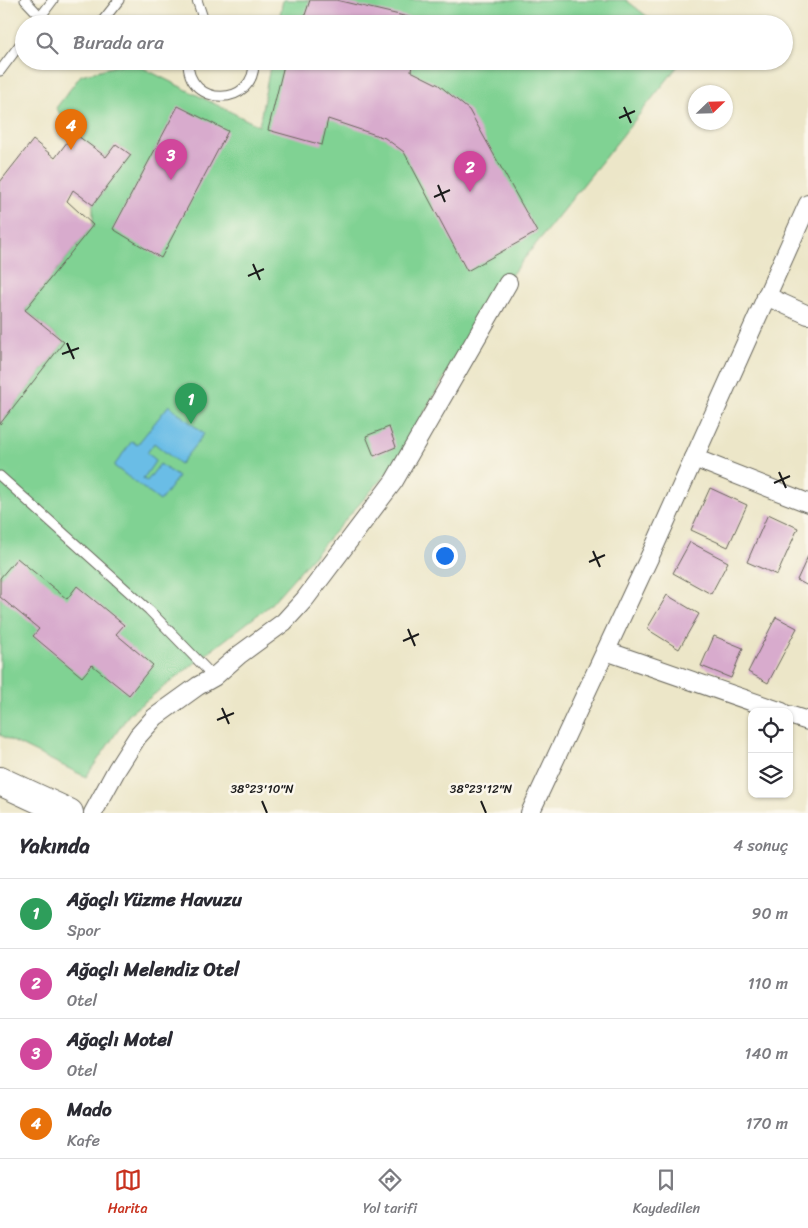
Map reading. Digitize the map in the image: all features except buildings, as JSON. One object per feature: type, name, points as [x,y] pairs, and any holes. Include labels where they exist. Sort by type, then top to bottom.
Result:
[{"type":"highway","points":[[0,781],[69,813]]},
{"type":"street","points":[[530,813],[656,542],[808,204]]},
{"type":"street","points":[[93,813],[117,768],[138,736],[155,717],[198,686],[214,677],[239,655],[284,622],[305,599],[394,481],[508,283]]},
{"type":"street","points":[[766,296],[808,315]]},
{"type":"street","points":[[694,458],[808,503]]},
{"type":"street","points":[[606,651],[770,708]]},
{"type":"street","points":[[793,716],[808,722]]},
{"type":"lane","points":[[25,0],[35,15]]},
{"type":"lane","points":[[42,15],[53,0]]},
{"type":"lane","points":[[107,15],[119,0]]},
{"type":"lane","points":[[197,0],[202,15]]},
{"type":"lane","points":[[0,71],[15,51]]},
{"type":"lane","points":[[189,70],[194,83],[202,91],[211,96],[221,97],[241,91],[248,83],[253,70]]},
{"type":"lane","points":[[0,476],[140,602],[214,677]]},
{"type":"green space","points":[[283,0],[626,0],[645,15],[280,15]]},
{"type":"green space","points":[[100,70],[147,70],[259,126],[269,70],[675,70],[484,309],[394,465],[269,606],[130,713],[86,777],[0,735],[0,424],[64,342],[25,310],[93,225],[93,205],[130,155],[116,144],[106,157],[74,133],[56,108],[81,75]]},
{"type":"water","points":[[169,405],[204,434],[180,464],[154,443],[147,453],[156,460],[143,479],[147,481],[160,464],[178,477],[160,501],[114,466],[132,441],[137,445]]},
{"type":"place","name":"Mado","points":[[71,150]]},
{"type":"place","name":"Ağaçlı Motel","points":[[171,180]]},
{"type":"place","name":"Ağaçlı Melendiz Otel","points":[[470,192]]},
{"type":"place","name":"Ağaçlı Yüzme Havuzu","points":[[191,424]]}]
